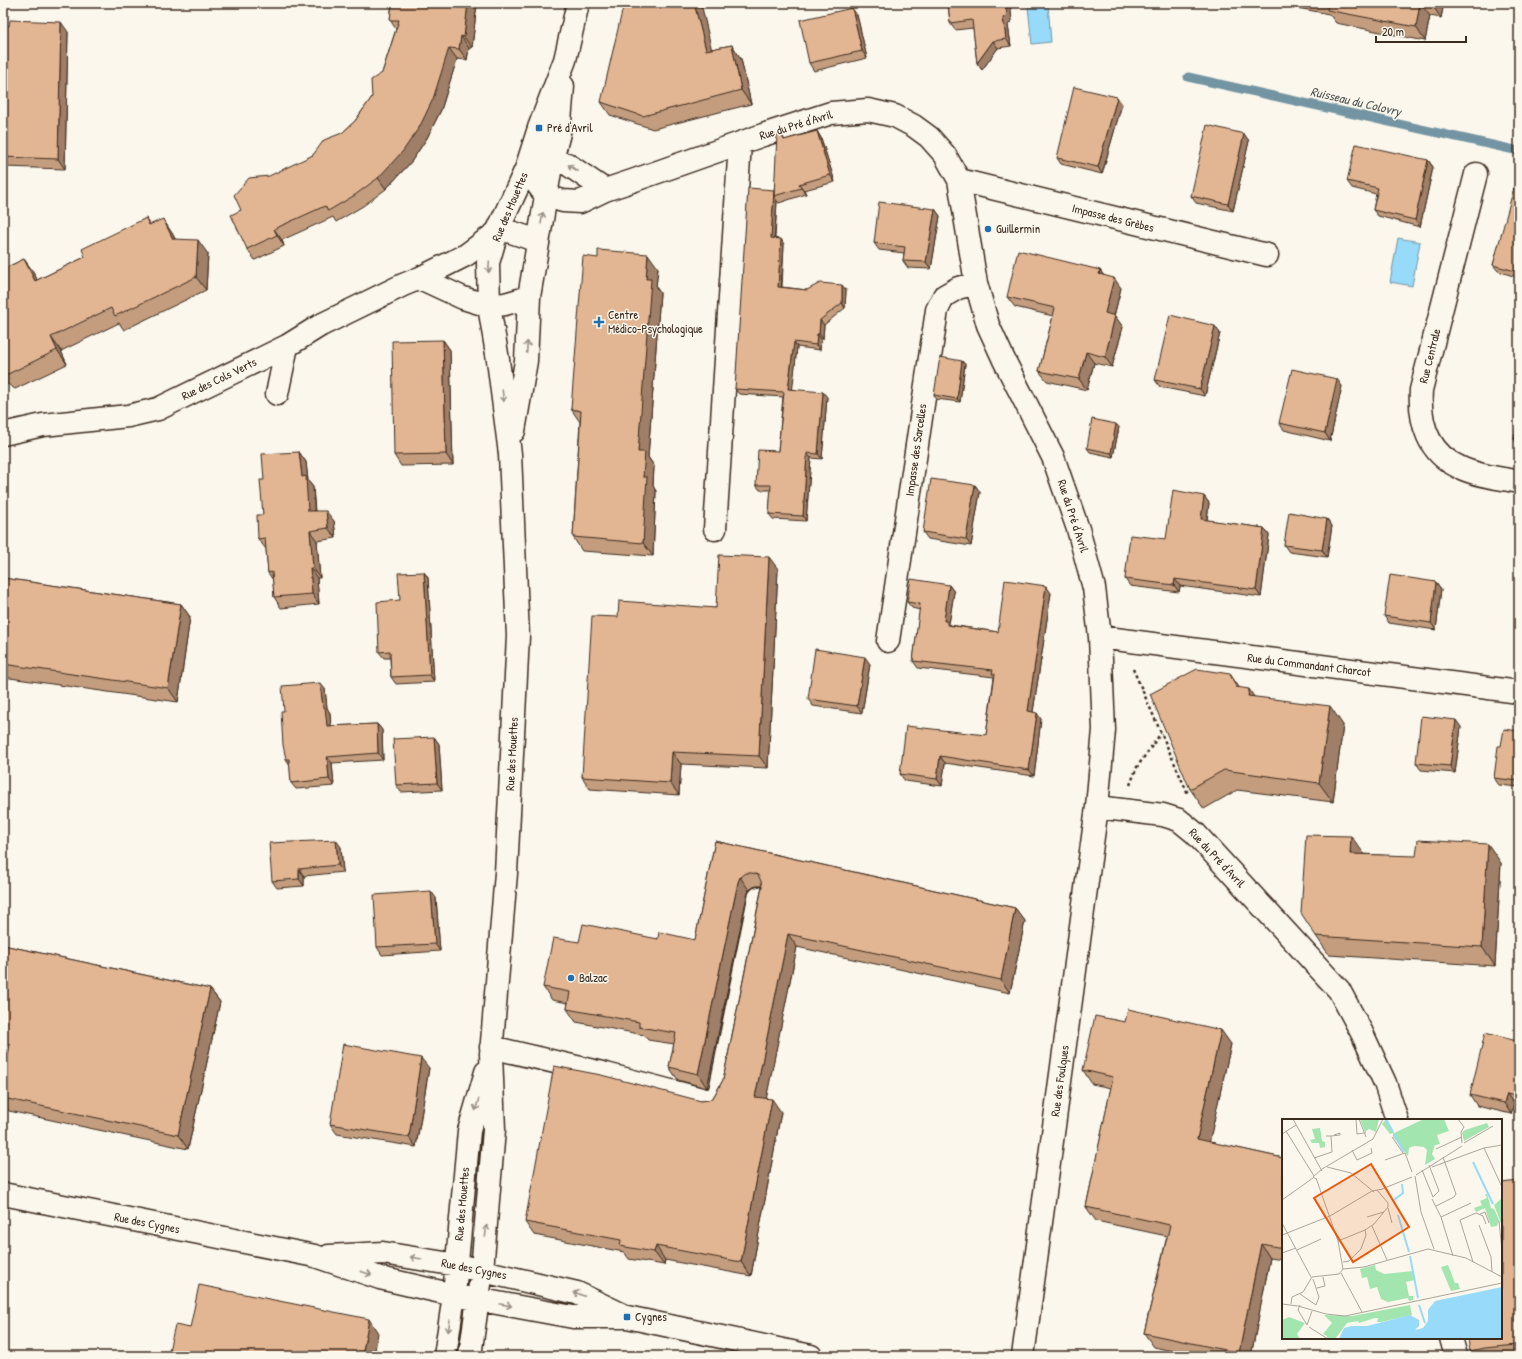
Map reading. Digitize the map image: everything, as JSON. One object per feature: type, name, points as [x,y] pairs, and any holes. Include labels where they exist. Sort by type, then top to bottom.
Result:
[{"type":"street","name":"Rue des Mouettes","points":[[470,1356],[482,1270],[494,1130],[491,1050],[506,873],[518,636],[510,454],[498,360],[489,306],[488,263],[497,232],[526,169],[539,128],[565,60],[578,3]]},
{"type":"street","name":"Rue des Mouettes","points":[[510,454],[526,361],[529,297],[537,243],[552,160],[559,133],[565,60]]},
{"type":"street","name":"Rue du Pré d'Avril","points":[[546,196],[563,202],[580,202],[605,190],[832,113],[868,110],[895,116],[914,126],[929,137],[945,155],[959,180],[976,283],[988,325],[1053,457],[1078,529],[1094,588],[1100,637],[1104,730],[1097,807],[1163,815],[1179,820],[1196,833],[1339,990],[1362,1033],[1385,1083],[1397,1119]]},
{"type":"street","points":[[715,529],[740,143]]},
{"type":"street","points":[[546,196],[526,169],[552,160],[567,164],[605,190]]},
{"type":"street","name":"Rue Centrale","points":[[1476,174],[1421,390],[1420,405],[1422,420],[1427,435],[1435,448],[1446,460],[1460,468],[1476,473],[1519,482]]},
{"type":"street","name":"Impasse des Grèbes","points":[[959,180],[1267,255]]},
{"type":"street","points":[[497,232],[508,231],[529,238],[537,243]]},
{"type":"street","name":"Rue des Cols Verts","points":[[3,434],[43,425],[128,416],[158,409],[287,346],[321,325],[466,255],[497,232]]},
{"type":"street","points":[[420,278],[463,298],[489,306],[505,304],[529,297]]},
{"type":"street","name":"Impasse des Sarcelles","points":[[888,641],[937,310],[944,296],[958,288],[976,283]]},
{"type":"street","points":[[277,394],[287,346]]},
{"type":"street","name":"Rue du Commandant Charcot","points":[[1100,637],[1519,692]]},
{"type":"street","name":"Rue des Foulques","points":[[1023,1356],[1097,807]]},
{"type":"street","points":[[491,1050],[602,1073],[713,1102],[720,1091],[759,898]]},
{"type":"street","name":"Rue des Mouettes","points":[[445,1356],[454,1295],[469,1131],[491,1050]]},
{"type":"street","name":"Rue des Cygnes","points":[[3,1194],[315,1256],[380,1278],[478,1300],[573,1317],[627,1317],[811,1356]]},
{"type":"street","name":"Rue des Cygnes","points":[[315,1256],[383,1253],[457,1265],[577,1293],[627,1317]]},
{"type":"street","points":[[1451,1339],[1456,1356]]},
{"type":"path","points":[[1127,641],[1131,664],[1190,800]]},
{"type":"path","points":[[1126,810],[1128,788],[1137,767],[1161,732]]},
{"type":"water","points":[[1048,5],[1051,42],[1032,44],[1028,7]]},
{"type":"water","points":[[1398,238],[1420,242],[1412,286],[1390,282]]},
{"type":"building","points":[[392,3],[468,3],[464,37],[461,36],[459,49],[449,48],[433,99],[420,126],[403,151],[378,178],[355,195],[328,211],[325,206],[274,229],[277,235],[247,249],[231,215],[241,210],[234,195],[249,178],[269,176],[313,155],[324,140],[342,133],[355,121],[372,97],[371,80],[382,73],[399,20],[390,20]]},
{"type":"building","points":[[624,3],[694,3],[706,50],[732,45],[741,90],[643,116],[601,102]]},
{"type":"building","points":[[948,3],[1005,3],[1007,14],[1003,18],[1006,39],[993,41],[977,63],[972,20],[950,23]]},
{"type":"building","points":[[1328,3],[1420,3],[1416,27],[1327,10]]},
{"type":"building","points":[[852,8],[862,51],[809,63],[800,20]]},
{"type":"building","points":[[10,20],[61,22],[58,159],[3,157],[3,26],[9,26]]},
{"type":"building","points":[[1074,87],[1117,97],[1098,167],[1057,158]]},
{"type":"building","points":[[1207,125],[1244,134],[1228,204],[1191,196]]},
{"type":"building","points":[[817,131],[830,175],[799,184],[801,188],[774,196],[777,135],[781,134],[784,140]]},
{"type":"building","points":[[1356,144],[1428,160],[1415,220],[1373,210],[1378,188],[1347,181]]},
{"type":"building","points":[[1516,180],[1519,181],[1519,272],[1493,265]]},
{"type":"building","points":[[748,188],[774,190],[771,238],[781,239],[778,287],[807,290],[820,283],[842,285],[842,303],[820,320],[819,334],[817,334],[816,345],[794,342],[788,389],[823,392],[818,454],[807,453],[803,516],[769,514],[771,485],[756,485],[758,450],[778,451],[784,392],[735,389]]},
{"type":"building","points":[[879,202],[935,209],[926,262],[903,261],[905,247],[874,243]]},
{"type":"building","points":[[146,218],[149,225],[163,219],[173,239],[198,240],[196,277],[115,316],[111,308],[51,337],[57,350],[6,375],[3,374],[3,269],[24,259],[35,281],[85,257],[82,249]]},
{"type":"building","points":[[598,250],[648,254],[646,279],[651,279],[638,452],[645,452],[643,477],[647,477],[643,543],[573,537],[581,411],[571,409],[583,256],[598,258]]},
{"type":"building","points":[[1018,250],[1100,270],[1099,274],[1114,278],[1105,313],[1115,316],[1105,357],[1086,352],[1079,379],[1039,371],[1055,308],[1007,297]]},
{"type":"building","points":[[1170,315],[1215,326],[1200,389],[1155,380]]},
{"type":"building","points":[[443,340],[446,454],[394,455],[392,341]]},
{"type":"building","points":[[940,357],[962,361],[957,399],[934,395]]},
{"type":"building","points":[[1292,369],[1337,379],[1325,433],[1279,423]]},
{"type":"building","points":[[1519,418],[1519,440],[1514,439]]},
{"type":"building","points":[[1092,419],[1116,424],[1111,453],[1087,448]]},
{"type":"building","points":[[299,452],[302,477],[306,476],[308,511],[326,511],[328,528],[310,531],[313,568],[310,568],[312,594],[274,597],[272,572],[268,573],[265,538],[258,539],[257,515],[263,515],[260,480],[264,480],[262,454]]},
{"type":"building","points":[[931,479],[975,485],[966,539],[923,532]]},
{"type":"building","points":[[1173,490],[1204,496],[1201,519],[1264,528],[1256,590],[1175,579],[1174,585],[1125,579],[1130,535],[1166,539]]},
{"type":"building","points":[[1289,512],[1327,519],[1322,550],[1284,545]]},
{"type":"building","points":[[719,555],[769,557],[759,756],[672,752],[670,783],[582,777],[592,616],[618,617],[619,601],[716,608]]},
{"type":"building","points":[[424,572],[430,675],[391,677],[390,651],[379,652],[377,602],[400,600],[398,573]]},
{"type":"building","points":[[1390,575],[1436,582],[1431,623],[1384,616]]},
{"type":"building","points":[[3,578],[181,604],[168,688],[3,664]]},
{"type":"building","points":[[911,579],[949,585],[944,621],[947,621],[947,625],[998,632],[1005,580],[1046,586],[1028,711],[1037,713],[1029,770],[940,756],[937,779],[900,774],[906,726],[986,735],[995,674],[992,674],[993,670],[913,661],[920,604],[907,602]]},
{"type":"building","points":[[815,649],[865,657],[857,706],[808,699]]},
{"type":"building","points":[[1197,669],[1230,674],[1236,687],[1249,689],[1248,696],[1330,706],[1319,783],[1224,770],[1190,789],[1150,694]]},
{"type":"building","points":[[320,683],[327,726],[377,724],[378,753],[327,757],[329,779],[291,783],[289,759],[286,759],[283,745],[281,711],[284,711],[282,686]]},
{"type":"building","points":[[1421,716],[1456,720],[1450,766],[1416,763]]},
{"type":"building","points":[[1504,729],[1519,731],[1519,781],[1494,778],[1498,746],[1501,746]]},
{"type":"building","points":[[434,737],[437,783],[396,785],[393,739]]},
{"type":"building","points":[[1306,835],[1351,836],[1350,854],[1416,856],[1418,840],[1488,844],[1482,947],[1316,936],[1301,913]]},
{"type":"building","points":[[336,840],[338,865],[299,869],[299,879],[272,881],[269,843]]},
{"type":"building","points":[[715,841],[1015,908],[1001,980],[788,934],[755,1097],[772,1099],[741,1262],[656,1246],[654,1252],[620,1246],[621,1240],[525,1222],[554,1066],[601,1075],[701,1101],[709,1100],[714,1096],[723,1080],[762,887],[758,875],[745,873],[740,877],[738,882],[698,1074],[669,1067],[676,1033],[639,1027],[639,1022],[567,1009],[570,992],[543,987],[553,938],[579,942],[583,924],[658,939],[659,932],[695,940]]},
{"type":"building","points":[[431,891],[435,944],[377,947],[374,895]]},
{"type":"building","points":[[3,945],[210,989],[178,1135],[3,1098],[3,1080],[10,1045],[3,1043]]},
{"type":"building","points":[[1128,1009],[1221,1030],[1197,1139],[1282,1158],[1282,1248],[1261,1244],[1239,1353],[1144,1333],[1170,1225],[1086,1207],[1113,1077],[1083,1070],[1095,1016],[1125,1022]]},
{"type":"building","points":[[1485,1033],[1517,1041],[1519,1034],[1519,1097],[1507,1094],[1504,1103],[1470,1095]]},
{"type":"building","points":[[343,1044],[421,1058],[409,1137],[330,1124]]},
{"type":"building","points":[[1519,1181],[1519,1356],[1516,1356],[1517,1345],[1484,1348],[1470,1351],[1468,1339],[1502,1339],[1502,1183]]},
{"type":"building","points":[[199,1285],[369,1319],[362,1356],[168,1355],[175,1325],[190,1328]]},
{"type":"waterway","name":"Ruisseau du Colovry","points":[[1188,77],[1519,151]]},
{"type":"place","name":"Pré d'Avril","points":[[539,128]]},
{"type":"place","name":"Guillermin","points":[[988,229]]},
{"type":"place","name":"Centre Médico-Psychologique","points":[[599,322]]},
{"type":"place","name":"Balzac","points":[[571,978]]},
{"type":"place","name":"Cygnes","points":[[627,1317]]}]
